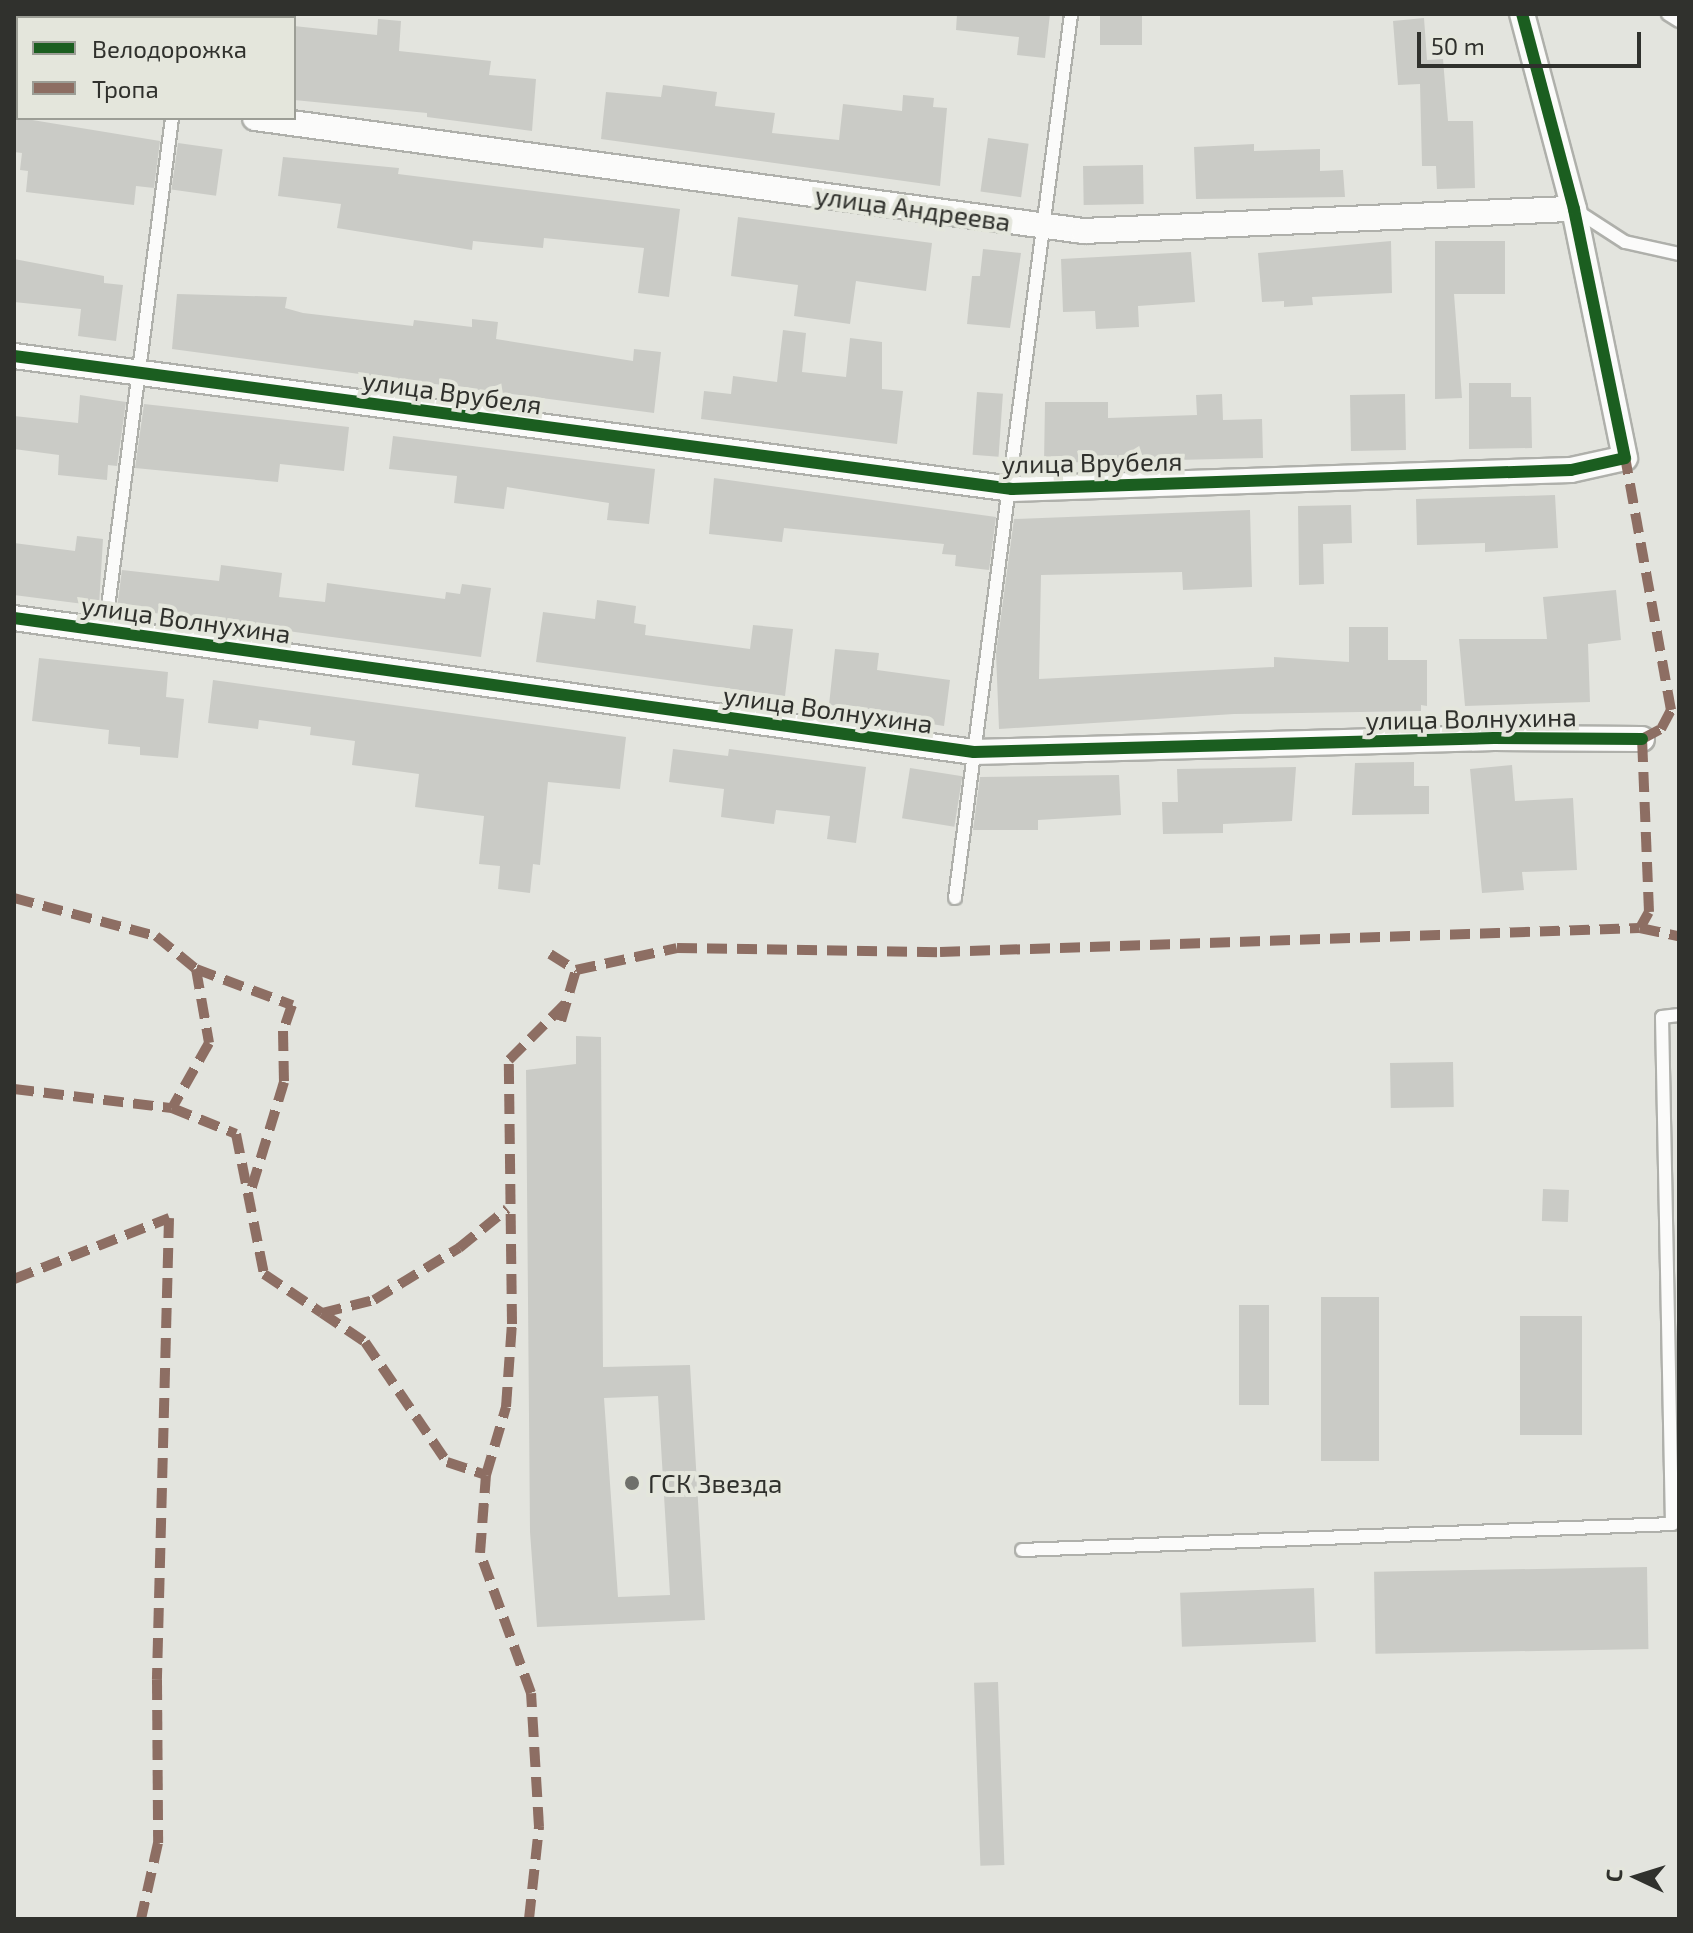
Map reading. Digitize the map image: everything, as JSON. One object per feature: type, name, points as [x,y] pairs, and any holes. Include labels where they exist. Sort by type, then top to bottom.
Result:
[{"type":"street","name":"улица Врубеля","points":[[14,356],[1012,489],[1571,470],[1625,458],[1574,209],[1522,14]]},
{"type":"street","name":"улица Андреева","points":[[270,120],[1083,231],[1574,209]]},
{"type":"street","name":"улица Волнухина","points":[[14,618],[974,752],[1494,738],[1642,739]]},
{"type":"lane","points":[[955,898],[1012,489],[1071,14]]},
{"type":"lane","points":[[1668,14],[1679,21]]},
{"type":"lane","points":[[105,630],[142,373],[172,120]]},
{"type":"lane","points":[[1574,209],[1625,242],[1679,254]]},
{"type":"lane","points":[[1022,1550],[1675,1524],[1662,1017],[1679,1015]]},
{"type":"building","points":[[957,14],[1050,14],[1045,58],[1017,55],[1019,37],[956,30]]},
{"type":"building","points":[[1100,14],[1142,14],[1142,45],[1100,45]]},
{"type":"building","points":[[1424,18],[1427,60],[1443,59],[1448,121],[1473,121],[1475,188],[1437,189],[1436,166],[1422,166],[1420,84],[1398,85],[1393,21]]},
{"type":"building","points":[[378,19],[401,21],[399,51],[491,61],[489,75],[536,79],[532,131],[427,117],[427,113],[296,100],[296,26],[377,35]]},
{"type":"building","points":[[663,85],[717,92],[715,106],[775,113],[772,133],[839,140],[843,104],[902,111],[903,95],[934,98],[933,107],[947,108],[940,186],[601,139],[606,92],[661,97]]},
{"type":"building","points":[[14,117],[16,120],[160,141],[154,188],[136,186],[134,205],[26,192],[28,171],[20,170],[22,153],[14,152]]},
{"type":"building","points":[[988,138],[1029,144],[1021,197],[980,191]]},
{"type":"building","points":[[178,143],[223,149],[216,196],[171,190]]},
{"type":"building","points":[[1254,144],[1254,151],[1320,149],[1320,171],[1343,170],[1345,197],[1196,199],[1194,147]]},
{"type":"building","points":[[283,157],[399,168],[398,174],[680,209],[669,297],[638,293],[644,248],[544,238],[543,248],[473,241],[472,250],[337,228],[341,204],[278,196]]},
{"type":"building","points":[[1143,165],[1144,204],[1084,205],[1083,166]]},
{"type":"building","points":[[738,217],[932,243],[926,291],[856,281],[850,324],[794,316],[798,285],[731,276]]},
{"type":"building","points":[[1391,241],[1392,293],[1312,297],[1313,305],[1284,307],[1284,301],[1262,302],[1258,253]]},
{"type":"building","points":[[1435,241],[1505,241],[1505,294],[1454,294],[1462,398],[1435,399]]},
{"type":"building","points":[[983,249],[1021,253],[1010,328],[967,324],[972,276],[980,276]]},
{"type":"building","points":[[1191,252],[1195,302],[1138,306],[1139,327],[1096,329],[1095,311],[1063,312],[1061,259]]},
{"type":"building","points":[[14,259],[104,276],[104,283],[123,285],[116,341],[78,336],[81,309],[14,302]]},
{"type":"building","points":[[177,294],[287,297],[285,308],[303,313],[413,326],[414,320],[472,327],[472,319],[498,322],[496,339],[633,361],[634,349],[661,352],[654,413],[172,349]]},
{"type":"building","points":[[783,330],[806,333],[802,372],[846,377],[850,338],[882,342],[882,389],[903,391],[897,444],[701,419],[704,391],[731,394],[733,376],[777,382]]},
{"type":"building","points":[[1469,383],[1511,383],[1511,397],[1531,397],[1532,448],[1469,449]]},
{"type":"building","points":[[977,392],[1003,394],[999,457],[973,455]]},
{"type":"building","points":[[1222,394],[1223,420],[1262,419],[1263,458],[1044,463],[1045,402],[1108,402],[1108,418],[1197,415],[1196,395]]},
{"type":"building","points":[[1405,394],[1406,450],[1351,451],[1350,395]]},
{"type":"building","points":[[80,395],[126,402],[117,466],[108,465],[107,480],[58,475],[59,455],[14,449],[14,416],[78,423]]},
{"type":"building","points":[[144,404],[349,427],[344,471],[280,464],[278,482],[135,468]]},
{"type":"building","points":[[393,436],[655,469],[649,524],[607,520],[609,503],[507,487],[504,509],[454,503],[457,476],[389,469]]},
{"type":"building","points":[[714,478],[996,517],[989,570],[955,566],[956,555],[942,554],[944,544],[784,528],[782,542],[709,534]]},
{"type":"building","points":[[1555,495],[1558,548],[1485,552],[1485,543],[1417,545],[1416,499]]},
{"type":"building","points":[[1351,505],[1352,543],[1323,544],[1324,584],[1299,585],[1298,506]]},
{"type":"building","points":[[1250,510],[1252,587],[1183,590],[1182,572],[1041,575],[1039,679],[1274,667],[1274,657],[1349,662],[1349,627],[1388,627],[1388,660],[1427,660],[1427,706],[1421,705],[1421,711],[1234,714],[999,729],[996,653],[1014,519]]},
{"type":"building","points":[[77,536],[103,539],[99,606],[14,595],[14,543],[75,551]]},
{"type":"building","points":[[221,565],[282,573],[279,597],[325,602],[327,583],[445,599],[446,592],[460,594],[462,584],[491,588],[481,657],[117,608],[122,570],[219,581]]},
{"type":"building","points":[[1616,590],[1621,640],[1588,644],[1590,702],[1465,706],[1459,639],[1547,639],[1543,597]]},
{"type":"building","points":[[597,600],[636,606],[634,623],[646,625],[645,635],[750,649],[753,625],[793,629],[785,696],[536,662],[543,612],[595,619]]},
{"type":"building","points":[[835,649],[879,653],[877,670],[950,680],[944,726],[887,717],[888,711],[829,705]]},
{"type":"building","points":[[39,658],[168,672],[166,697],[184,699],[178,758],[140,755],[140,747],[108,744],[109,730],[32,721]]},
{"type":"building","points":[[213,680],[626,737],[620,789],[548,782],[540,865],[533,864],[530,893],[498,889],[500,866],[479,864],[484,816],[415,807],[419,774],[352,765],[355,741],[310,735],[311,727],[259,720],[258,729],[208,723]]},
{"type":"building","points":[[673,749],[728,756],[729,749],[866,767],[856,843],[827,839],[830,816],[776,810],[774,824],[721,817],[724,789],[669,782]]},
{"type":"building","points":[[1414,762],[1414,786],[1429,786],[1429,814],[1352,815],[1355,763]]},
{"type":"building","points":[[1512,765],[1515,801],[1573,798],[1577,870],[1522,872],[1524,890],[1482,893],[1470,769]]},
{"type":"building","points":[[1296,767],[1292,821],[1223,824],[1223,833],[1163,834],[1162,802],[1178,802],[1177,769]]},
{"type":"building","points":[[910,768],[962,776],[954,827],[902,818]]},
{"type":"building","points":[[1119,775],[1121,815],[1038,820],[1038,830],[973,830],[980,777]]},
{"type":"building","points":[[576,1036],[601,1037],[603,1367],[690,1365],[705,1620],[537,1627],[530,1532],[526,1070],[576,1064]],"holes":[[[658,1396],[670,1595],[618,1597],[604,1398]]]},
{"type":"building","points":[[1453,1062],[1454,1107],[1391,1108],[1390,1063]]},
{"type":"building","points":[[1543,1189],[1569,1190],[1568,1222],[1542,1221]]},
{"type":"building","points":[[1321,1297],[1379,1297],[1379,1461],[1321,1461]]},
{"type":"building","points":[[1239,1305],[1269,1305],[1269,1405],[1239,1405]]},
{"type":"building","points":[[1520,1316],[1582,1316],[1582,1435],[1520,1435]]},
{"type":"building","points":[[1647,1567],[1648,1649],[1375,1654],[1374,1572]]},
{"type":"building","points":[[1314,1588],[1316,1642],[1182,1647],[1180,1593]]},
{"type":"building","points":[[998,1682],[1004,1865],[980,1866],[974,1683]]},
{"type":"marked path","points":[[561,1021],[576,970],[677,948],[940,952],[1640,928],[1649,912],[1642,739],[1661,729],[1671,710],[1625,458]]},
{"type":"marked path","points":[[14,898],[156,936],[196,969],[209,1043],[172,1108],[236,1134],[264,1274],[322,1313],[374,1300],[459,1248],[507,1209]]},
{"type":"marked path","points":[[1640,928],[1679,936]]},
{"type":"marked path","points":[[550,954],[576,970]]},
{"type":"marked path","points":[[196,969],[292,1005],[283,1031],[284,1082],[250,1193]]},
{"type":"marked path","points":[[529,1919],[539,1827],[531,1693],[480,1553],[486,1475],[506,1407],[512,1324],[509,1060],[565,1004]]},
{"type":"marked path","points":[[14,1089],[172,1108]]},
{"type":"marked path","points":[[14,1279],[169,1218],[157,1680],[158,1843],[141,1919]]},
{"type":"marked path","points":[[322,1313],[365,1342],[447,1462],[486,1475]]},
{"type":"cycle path","points":[[14,356],[1012,489],[1571,470],[1625,458],[1574,209],[1522,14]]},
{"type":"cycle path","points":[[14,618],[974,752],[1494,738],[1642,739]]},
{"type":"place","name":"ГСК Звезда","points":[[632,1483]]}]
